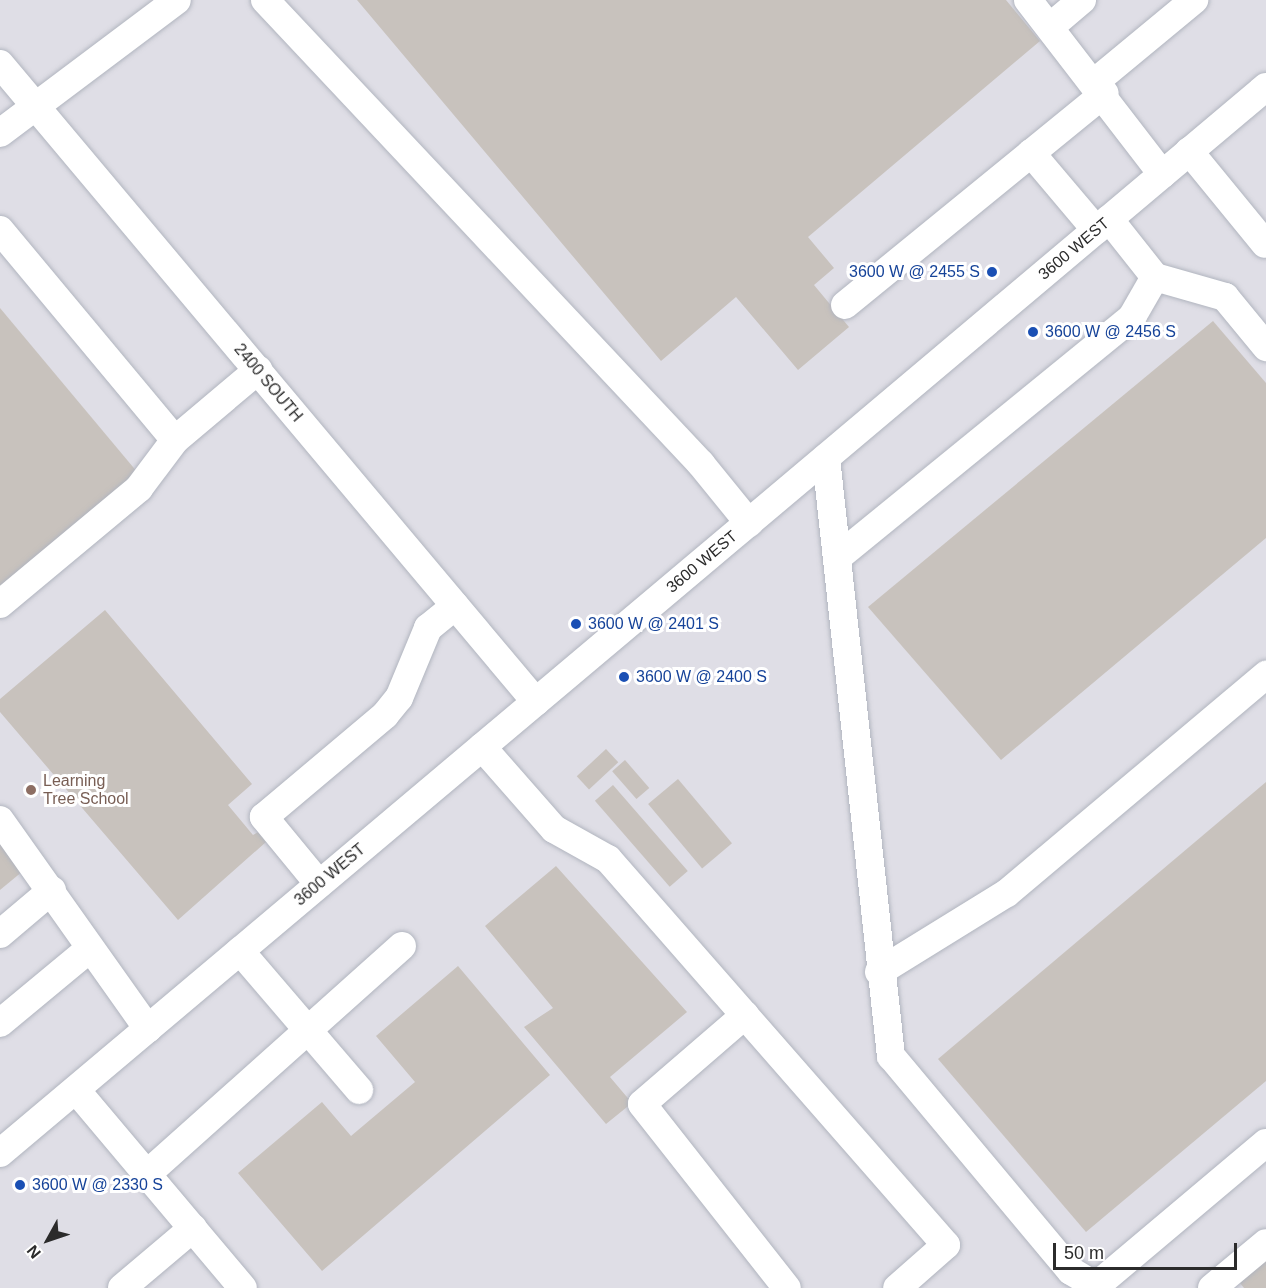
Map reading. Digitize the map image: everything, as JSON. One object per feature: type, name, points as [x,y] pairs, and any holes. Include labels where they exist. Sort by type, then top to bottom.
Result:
[{"type":"street","points":[[0,133],[177,0]]},
{"type":"street","points":[[265,0],[701,464],[749,523]]},
{"type":"street","points":[[1028,0],[1100,88],[1112,114],[1162,174]]},
{"type":"street","points":[[1050,27],[1082,0]]},
{"type":"street","points":[[845,305],[1031,153],[1194,0]]},
{"type":"street","name":"2400 SOUTH","points":[[0,64],[536,702]]},
{"type":"street","name":"3600 WEST","points":[[0,1153],[1266,87]]},
{"type":"street","points":[[1189,151],[1266,244]]},
{"type":"street","points":[[1031,153],[1155,277],[1225,297],[1266,347]]},
{"type":"street","points":[[0,230],[175,440]]},
{"type":"street","points":[[838,557],[1132,317],[1155,277]]},
{"type":"street","points":[[0,604],[139,488],[175,440],[258,370]]},
{"type":"street","points":[[826,458],[879,972],[891,1056],[1071,1271],[1096,1286],[1266,1143]]},
{"type":"street","points":[[319,884],[264,817],[385,715],[399,698],[428,628],[455,606]]},
{"type":"street","points":[[879,972],[1008,893],[1266,675]]},
{"type":"street","points":[[482,747],[554,829],[608,859],[946,1245],[897,1288]]},
{"type":"street","points":[[0,820],[52,890],[88,950],[148,1029]]},
{"type":"street","points":[[0,934],[52,890]]},
{"type":"street","points":[[147,1174],[402,946]]},
{"type":"street","points":[[0,1023],[88,950]]},
{"type":"street","points":[[240,951],[359,1089]]},
{"type":"street","points":[[745,1016],[642,1104],[788,1288]]},
{"type":"street","points":[[76,1090],[243,1288]]},
{"type":"street","points":[[122,1288],[193,1228]]},
{"type":"street","points":[[1212,1288],[1266,1243]]},
{"type":"shaded area","points":[[0,0],[1266,0],[1266,1288],[0,1288]]},
{"type":"building","points":[[357,0],[1006,0],[1040,41],[808,237],[834,268],[814,285],[849,327],[798,370],[736,297],[661,361]]},
{"type":"building","points":[[0,308],[138,473],[0,588]]},
{"type":"building","points":[[1213,321],[1266,383],[1266,538],[1001,760],[868,607]]},
{"type":"building","points":[[105,610],[252,784],[228,805],[253,835],[258,832],[266,842],[178,920],[0,712],[0,699]]},
{"type":"building","points":[[606,749],[618,762],[589,789],[577,776]]},
{"type":"building","points":[[625,760],[649,788],[636,799],[612,771]]},
{"type":"building","points":[[678,779],[732,843],[702,868],[648,804]]},
{"type":"building","points":[[1266,782],[1266,1081],[1086,1232],[938,1059]]},
{"type":"building","points":[[613,785],[688,871],[670,887],[595,801]]},
{"type":"building","points":[[0,844],[23,871],[0,890]]},
{"type":"building","points":[[556,866],[687,1012],[610,1077],[632,1103],[606,1124],[524,1027],[553,1008],[485,926]]},
{"type":"building","points":[[458,966],[550,1075],[322,1271],[238,1173],[322,1102],[351,1136],[415,1082],[376,1036]]},
{"type":"building","points":[[1266,1252],[1266,1288],[1244,1288],[1236,1278]]},
{"type":"place","name":"3600 W @ 2455 S","points":[[992,272]]},
{"type":"place","name":"3600 W @ 2456 S","points":[[1033,332]]},
{"type":"place","name":"3600 W @ 2401 S","points":[[576,624]]},
{"type":"place","name":"3600 W @ 2400 S","points":[[624,677]]},
{"type":"place","name":"Learning Tree School","points":[[31,790]]},
{"type":"place","name":"3600 W @ 2330 S","points":[[20,1185]]}]
